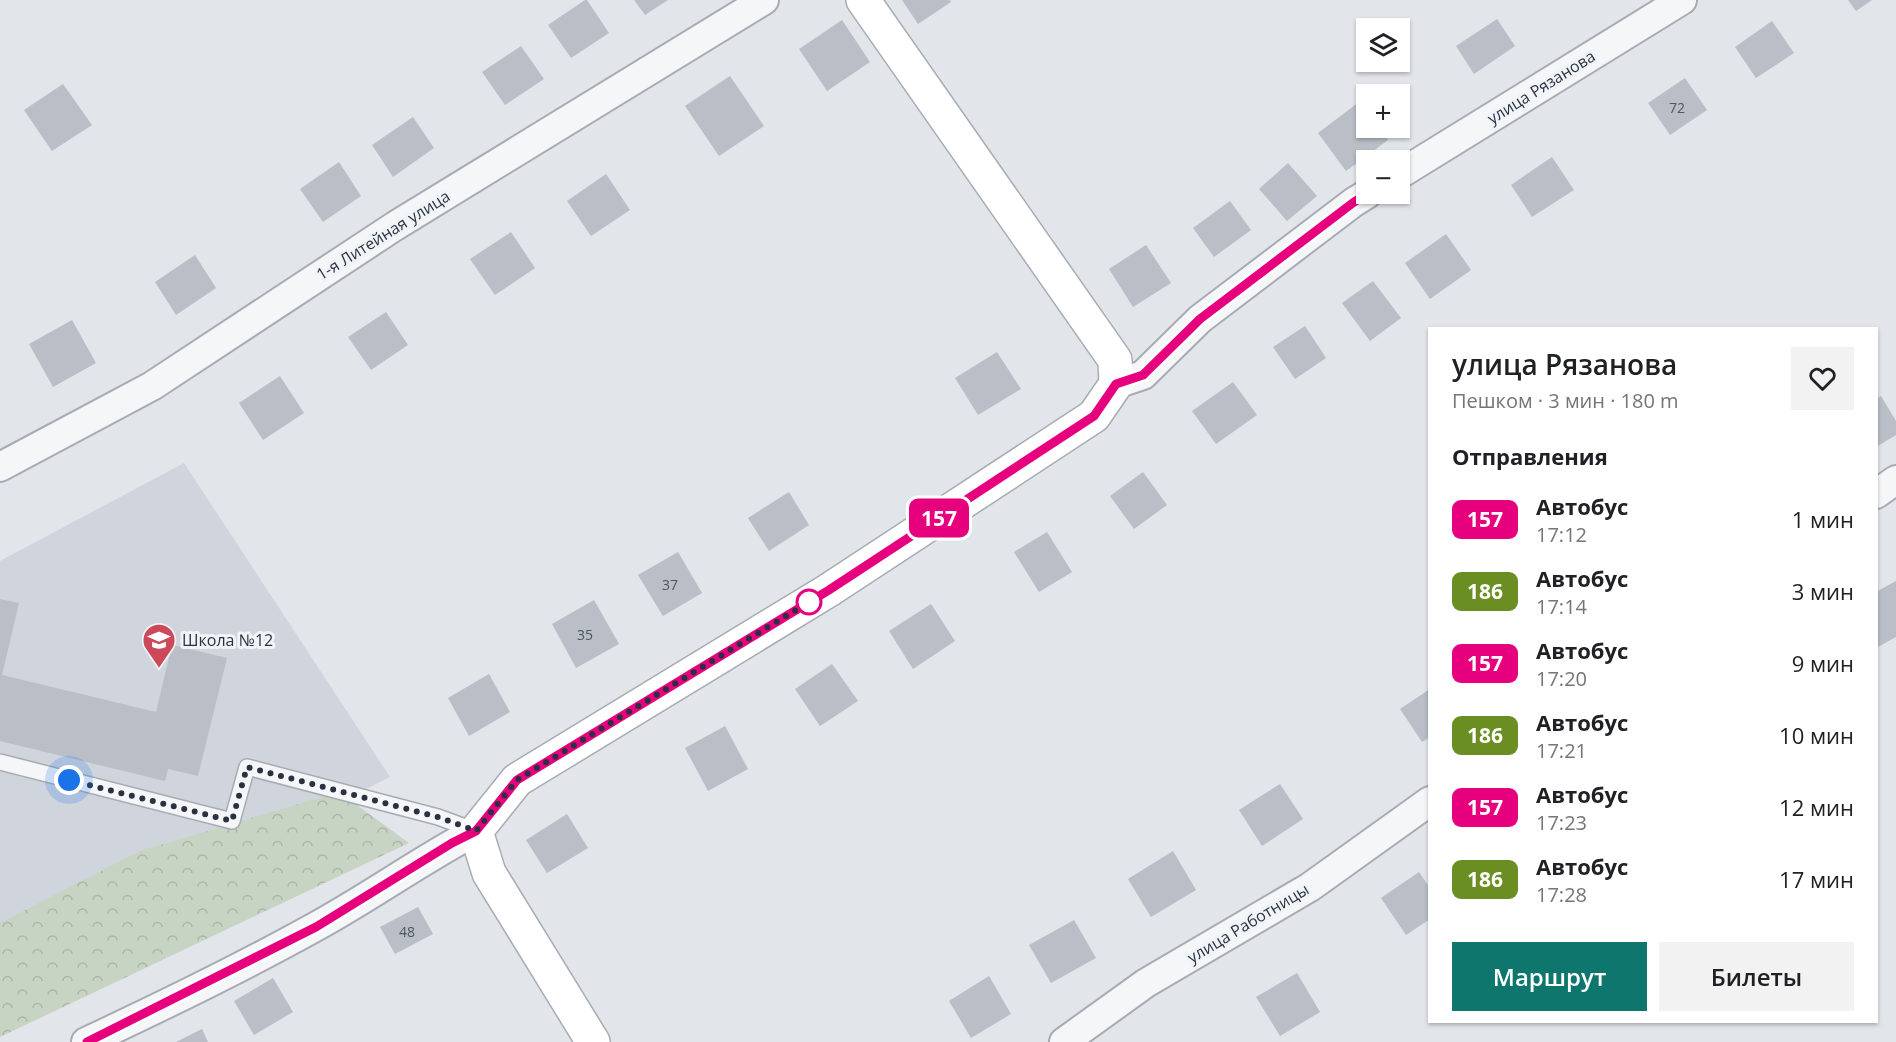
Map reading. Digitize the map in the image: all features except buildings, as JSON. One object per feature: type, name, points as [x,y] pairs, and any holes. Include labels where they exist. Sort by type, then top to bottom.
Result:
[{"type":"street","name":"1-я Литейная улица","points":[[0,467],[152,386],[395,226],[764,0]]},
{"type":"street","points":[[86,1042],[316,927],[452,843],[476,831],[517,780],[829,590],[1094,416],[1116,384],[1115,360],[863,0]]},
{"type":"street","name":"улица Рязанова","points":[[1410,168],[1682,0]]},
{"type":"street","points":[[1116,384],[1143,375],[1200,319],[1356,201]]},
{"type":"street","points":[[1878,493],[1896,480]]},
{"type":"street","name":"улица Работницы","points":[[1064,1042],[1146,983],[1310,887],[1428,802]]},
{"type":"street","points":[[476,831],[489,873],[593,1042]]},
{"type":"lane","points":[[0,762],[232,821],[247,767],[438,817],[476,831]]},
{"type":"shaded area","name":"Школа №12","points":[[184,463],[390,777],[0,972],[0,561]]},
{"type":"green space","points":[[339,792],[409,843],[0,1037],[0,923],[140,851]]},
{"type":"bus line","name":"157","points":[[87,1042],[316,927],[452,843],[476,831],[517,780],[829,590],[1094,416],[1116,384],[1143,375],[1200,319],[1356,201]]},
{"type":"place","name":"Школа №12","points":[[159,669]]},
{"type":"route","points":[[69,780],[232,821],[247,767],[438,817],[476,831],[517,780],[809,602]]}]
